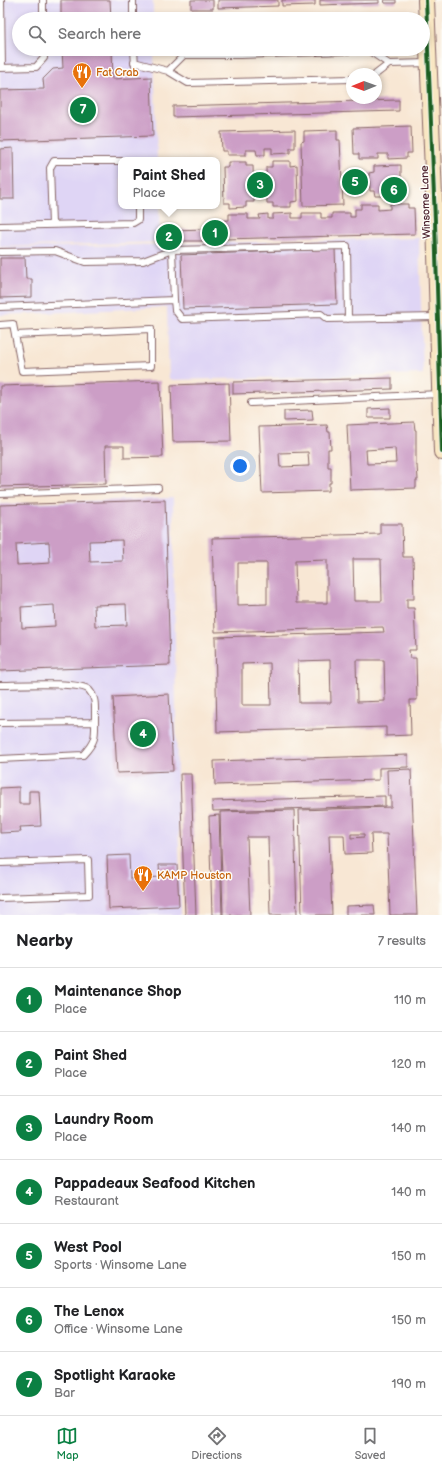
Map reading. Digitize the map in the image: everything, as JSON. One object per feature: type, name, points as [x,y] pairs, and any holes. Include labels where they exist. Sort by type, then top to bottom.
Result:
[{"type":"street","name":"Winsome Lane","points":[[426,0],[426,12]]},
{"type":"street","name":"Winsome Lane","points":[[428,56],[439,246],[438,317],[441,361],[442,452]]},
{"type":"lane","points":[[1,0],[1,68],[36,67],[44,56]]},
{"type":"lane","points":[[43,0],[43,12]]},
{"type":"lane","points":[[133,0],[134,12]]},
{"type":"lane","points":[[134,56],[134,64],[168,71],[188,83],[346,79]]},
{"type":"lane","points":[[168,71],[183,56]]},
{"type":"lane","points":[[377,56],[389,64],[428,63]]},
{"type":"lane","points":[[382,69],[389,64]]},
{"type":"lane","points":[[52,225],[50,168],[54,161],[118,161]]},
{"type":"lane","points":[[0,226],[133,223],[138,220],[138,209]]},
{"type":"lane","points":[[0,252],[55,251],[85,262],[143,261],[172,250],[347,246],[348,319]]},
{"type":"lane","points":[[172,250],[175,310],[182,320],[321,314],[327,319],[438,317]]},
{"type":"lane","points":[[0,307],[174,300]]},
{"type":"lane","points":[[0,325],[13,324],[15,335],[22,371],[151,366],[151,329],[15,335]]},
{"type":"lane","points":[[250,403],[441,393]]},
{"type":"lane","points":[[0,494],[158,488]]},
{"type":"lane","points":[[0,685],[74,685],[88,688],[96,699],[93,744],[83,755],[0,759]]},
{"type":"lane","points":[[0,723],[95,722]]},
{"type":"lane","points":[[0,863],[88,860],[89,895],[0,898]]},
{"type":"shaded area","points":[[0,0],[153,0],[153,12],[12,12],[12,56],[154,56],[157,157],[118,157],[118,209],[159,209],[160,242],[0,247]]},
{"type":"shaded area","points":[[419,238],[423,374],[169,380],[167,307],[0,315],[0,248]]},
{"type":"shaded area","points":[[173,498],[177,784],[181,915],[0,915],[0,504]]},
{"type":"water","points":[[350,172],[359,172],[361,174],[360,192],[349,191],[348,174]]},
{"type":"building","points":[[61,0],[110,0],[111,12],[61,12]]},
{"type":"building","points":[[191,0],[213,0],[213,9],[191,9]]},
{"type":"building","points":[[218,0],[278,0],[278,6],[218,8]]},
{"type":"building","points":[[282,0],[315,0],[315,5],[282,6]]},
{"type":"building","points":[[320,0],[379,0],[379,3],[320,5]]},
{"type":"building","points":[[384,0],[396,0],[396,3],[385,3]]},
{"type":"building","points":[[62,56],[112,56],[113,79],[151,77],[153,136],[0,141],[0,90],[44,89],[43,79],[53,69],[63,68]]},
{"type":"building","points":[[382,100],[399,100],[399,111],[173,117],[173,106],[346,101],[346,104],[382,104]]},
{"type":"building","points":[[411,126],[412,153],[407,153],[407,158],[388,159],[388,154],[378,154],[378,159],[359,159],[359,154],[354,154],[353,128]]},
{"type":"building","points":[[295,130],[295,148],[290,148],[290,153],[272,154],[272,148],[265,148],[265,155],[257,155],[256,150],[246,150],[246,155],[227,155],[227,151],[222,151],[221,132]]},
{"type":"building","points":[[337,130],[337,140],[340,140],[343,205],[303,206],[301,142],[304,141],[304,131]]},
{"type":"building","points":[[13,148],[14,199],[0,199],[0,149]]},
{"type":"building","points":[[272,161],[290,161],[290,166],[297,165],[298,201],[291,202],[291,207],[273,207],[273,203],[267,203],[266,167],[272,167]]},
{"type":"building","points":[[228,162],[246,162],[246,166],[253,166],[254,202],[246,202],[246,207],[230,208],[230,203],[224,203],[223,167],[228,167]]},
{"type":"building","points":[[401,165],[401,196],[375,196],[374,191],[370,191],[369,173],[374,172],[374,166]]},
{"type":"building","points":[[256,176],[263,176],[263,193],[256,194]]},
{"type":"building","points":[[361,204],[378,204],[378,210],[390,209],[390,204],[408,204],[408,208],[414,208],[415,234],[224,239],[224,237],[206,237],[206,241],[166,241],[166,233],[173,233],[173,230],[206,229],[206,222],[229,220],[229,214],[248,214],[248,219],[260,219],[259,215],[268,214],[268,219],[273,219],[273,214],[292,213],[292,218],[302,218],[302,213],[321,213],[321,218],[332,218],[332,213],[350,213],[350,217],[355,217],[355,209],[361,209]]},
{"type":"building","points":[[335,249],[337,304],[183,309],[181,255]]},
{"type":"building","points":[[0,258],[25,258],[26,279],[32,279],[32,297],[0,298]]},
{"type":"building","points":[[392,378],[392,389],[233,394],[233,382]]},
{"type":"building","points":[[160,381],[163,457],[124,458],[124,446],[105,446],[106,484],[0,487],[0,386]]},
{"type":"building","points":[[229,383],[231,441],[173,442],[171,385]]},
{"type":"building","points":[[390,408],[390,418],[368,418],[368,409]]},
{"type":"building","points":[[312,410],[313,420],[284,421],[284,411]]},
{"type":"building","points":[[414,422],[416,430],[416,465],[418,480],[416,480],[416,488],[350,490],[347,425]],"holes":[[[395,448],[396,463],[367,464],[366,450]]]},
{"type":"building","points":[[327,425],[328,432],[330,432],[331,449],[328,449],[328,467],[331,467],[331,483],[329,483],[329,491],[262,493],[259,427]],"holes":[[[308,452],[309,466],[280,467],[279,453]]]},
{"type":"building","points":[[165,500],[170,665],[0,671],[0,505]],"holes":[[[122,540],[123,561],[90,562],[89,541]],[[49,542],[50,563],[17,565],[16,544]],[[126,604],[127,625],[95,626],[94,605]],[[54,605],[55,626],[22,628],[21,607]]]},
{"type":"building","points":[[380,524],[402,524],[403,557],[413,557],[414,599],[407,599],[407,608],[414,608],[416,650],[409,650],[410,658],[416,658],[417,700],[410,700],[411,735],[386,736],[386,727],[217,732],[215,637],[384,632],[383,627],[215,632],[212,538],[380,534]],"holes":[[[353,559],[381,559],[382,601],[354,601]],[[327,560],[327,603],[296,603],[295,561]],[[238,563],[267,563],[267,604],[238,605]],[[330,660],[331,703],[299,703],[298,661]],[[356,660],[384,660],[385,701],[357,702]],[[270,663],[271,705],[242,705],[242,664]]]},
{"type":"building","points":[[169,694],[173,771],[117,773],[113,697]]},
{"type":"building","points":[[408,755],[408,767],[379,768],[379,780],[215,785],[214,761]]},
{"type":"building","points":[[411,769],[417,915],[390,915],[387,834],[371,834],[372,853],[345,854],[344,835],[329,835],[332,915],[302,915],[299,810],[391,807],[391,796],[388,796],[387,770]],"holes":[[[351,834],[364,834],[364,837],[351,838]]]},
{"type":"building","points":[[180,774],[191,774],[196,915],[185,915]]},
{"type":"building","points":[[19,787],[19,804],[29,804],[29,791],[39,791],[41,826],[20,827],[21,832],[0,833],[0,788]]},
{"type":"building","points":[[385,796],[385,806],[213,811],[212,801]]},
{"type":"building","points":[[294,810],[297,915],[270,915],[268,837],[247,837],[250,915],[223,915],[220,812]]},
{"type":"building","points":[[219,815],[222,915],[212,915],[209,816]]},
{"type":"building","name":"KAMP Houston","points":[[129,855],[130,879],[160,877],[159,865],[177,865],[179,906],[109,909],[107,856]]},
{"type":"building","points":[[374,905],[375,915],[346,915],[346,906]]},
{"type":"cycle path","points":[[426,0],[426,12]]},
{"type":"cycle path","points":[[428,56],[442,452]]},
{"type":"place","name":"Fat Crab","points":[[82,89]]},
{"type":"place","name":"Spotlight Karaoke","points":[[83,110]]},
{"type":"place","name":"West Pool","points":[[355,182]]},
{"type":"place","name":"Laundry Room","points":[[260,185]]},
{"type":"place","name":"The Lenox","points":[[394,190]]},
{"type":"place","name":"Maintenance Shop","points":[[215,233]]},
{"type":"place","name":"Paint Shed","points":[[169,237]]},
{"type":"place","name":"Pappadeaux Seafood Kitchen","points":[[143,734]]},
{"type":"place","name":"KAMP Houston","points":[[143,892]]}]
